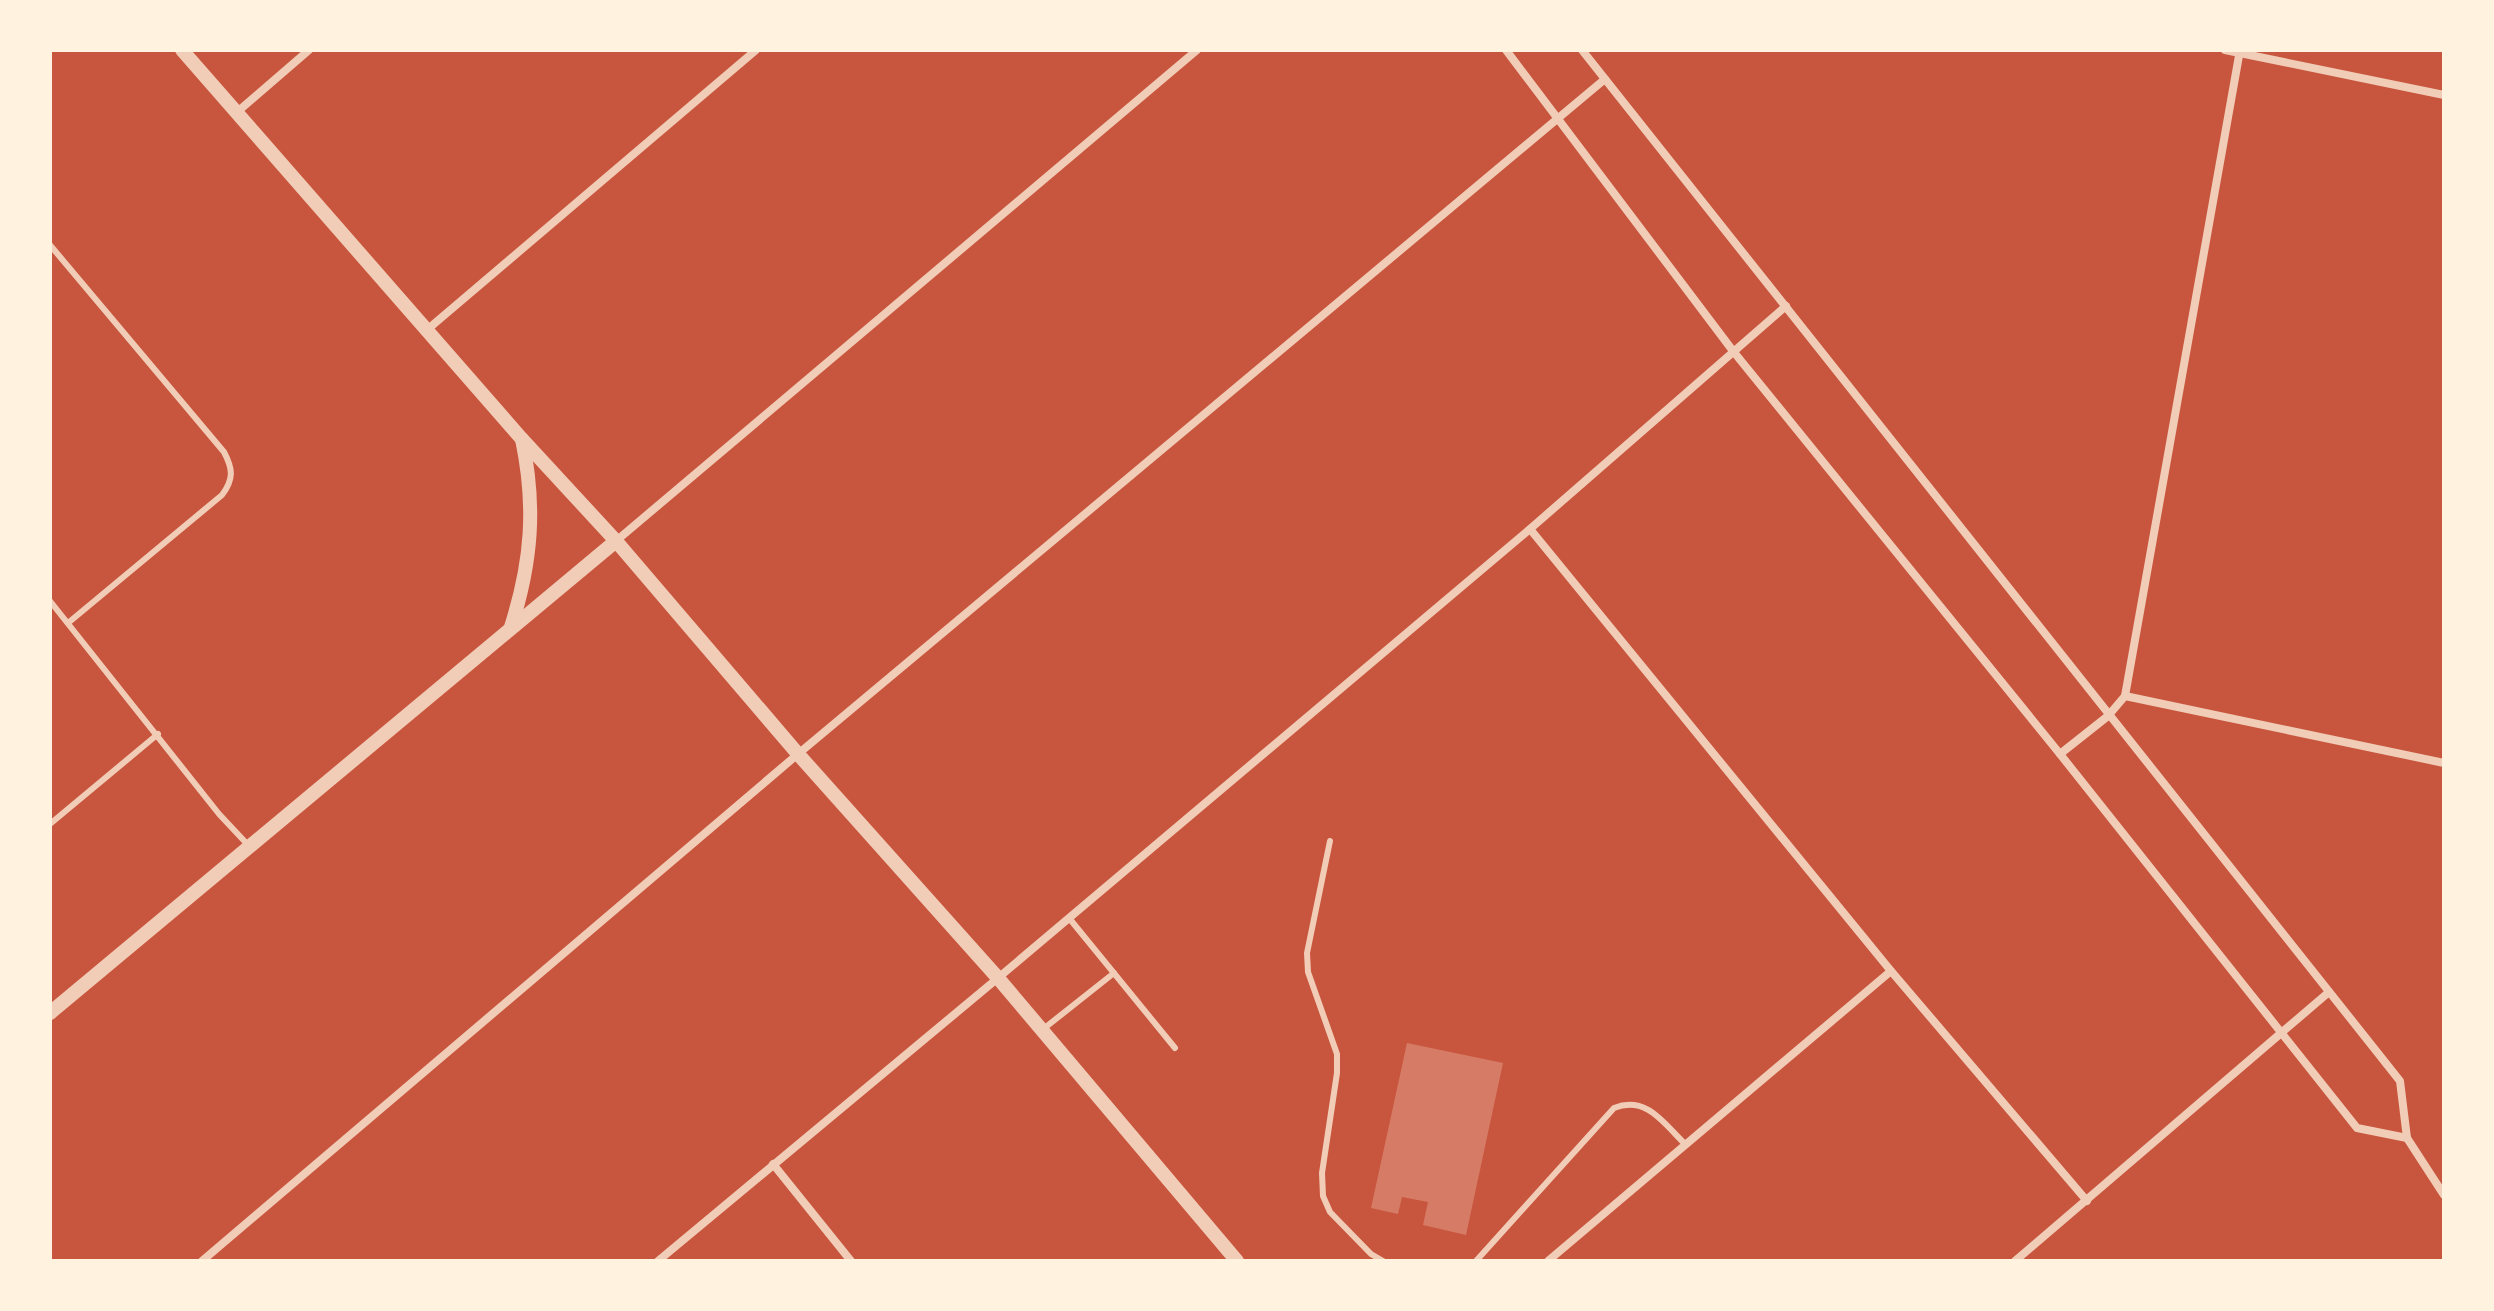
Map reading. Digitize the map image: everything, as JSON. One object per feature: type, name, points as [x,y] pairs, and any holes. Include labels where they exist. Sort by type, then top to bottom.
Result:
[{"type":"street","points":[[182,50],[998,978],[1237,1261]]},
{"type":"street","points":[[236,114],[309,50]]},
{"type":"street","points":[[428,329],[756,50]]},
{"type":"street","points":[[50,1013],[616,541],[1197,50]]},
{"type":"street","points":[[1506,50],[1733,351],[2060,754],[2357,1128],[2407,1138]]},
{"type":"street","points":[[1582,50],[2400,1081],[2407,1138],[2444,1195]]},
{"type":"street","points":[[2225,50],[2444,95]]},
{"type":"street","points":[[2060,754],[2108,716],[2125,696],[2240,52]]},
{"type":"street","points":[[202,1261],[798,754],[1605,79]]},
{"type":"street","points":[[658,1261],[1530,529],[1786,306]]},
{"type":"street","points":[[511,627],[521,596],[531,533],[528,469],[521,438]]},
{"type":"street","points":[[1530,529],[1891,971],[2087,1201]]},
{"type":"street","points":[[2125,696],[2444,763]]},
{"type":"street","points":[[1548,1261],[1891,971]]},
{"type":"street","points":[[2015,1261],[2329,992]]},
{"type":"street","points":[[773,1164],[851,1261]]},
{"type":"lane","points":[[50,245],[224,452],[232,473],[230,485],[222,495],[68,623]]},
{"type":"lane","points":[[50,601],[219,814],[249,846]]},
{"type":"lane","points":[[50,824],[158,734]]},
{"type":"lane","points":[[1330,841],[1307,953],[1308,972],[1337,1054],[1322,1173],[1323,1196],[1330,1212],[1371,1254],[1383,1261]]},
{"type":"lane","points":[[1069,918],[1175,1048]]},
{"type":"lane","points":[[1042,1030],[1114,973]]},
{"type":"lane","points":[[1476,1261],[1614,1108],[1624,1104],[1645,1106],[1686,1145]]},
{"type":"building","points":[[1407,1043],[1503,1063],[1466,1235],[1423,1225],[1428,1202],[1402,1197],[1398,1214],[1371,1208]]}]
